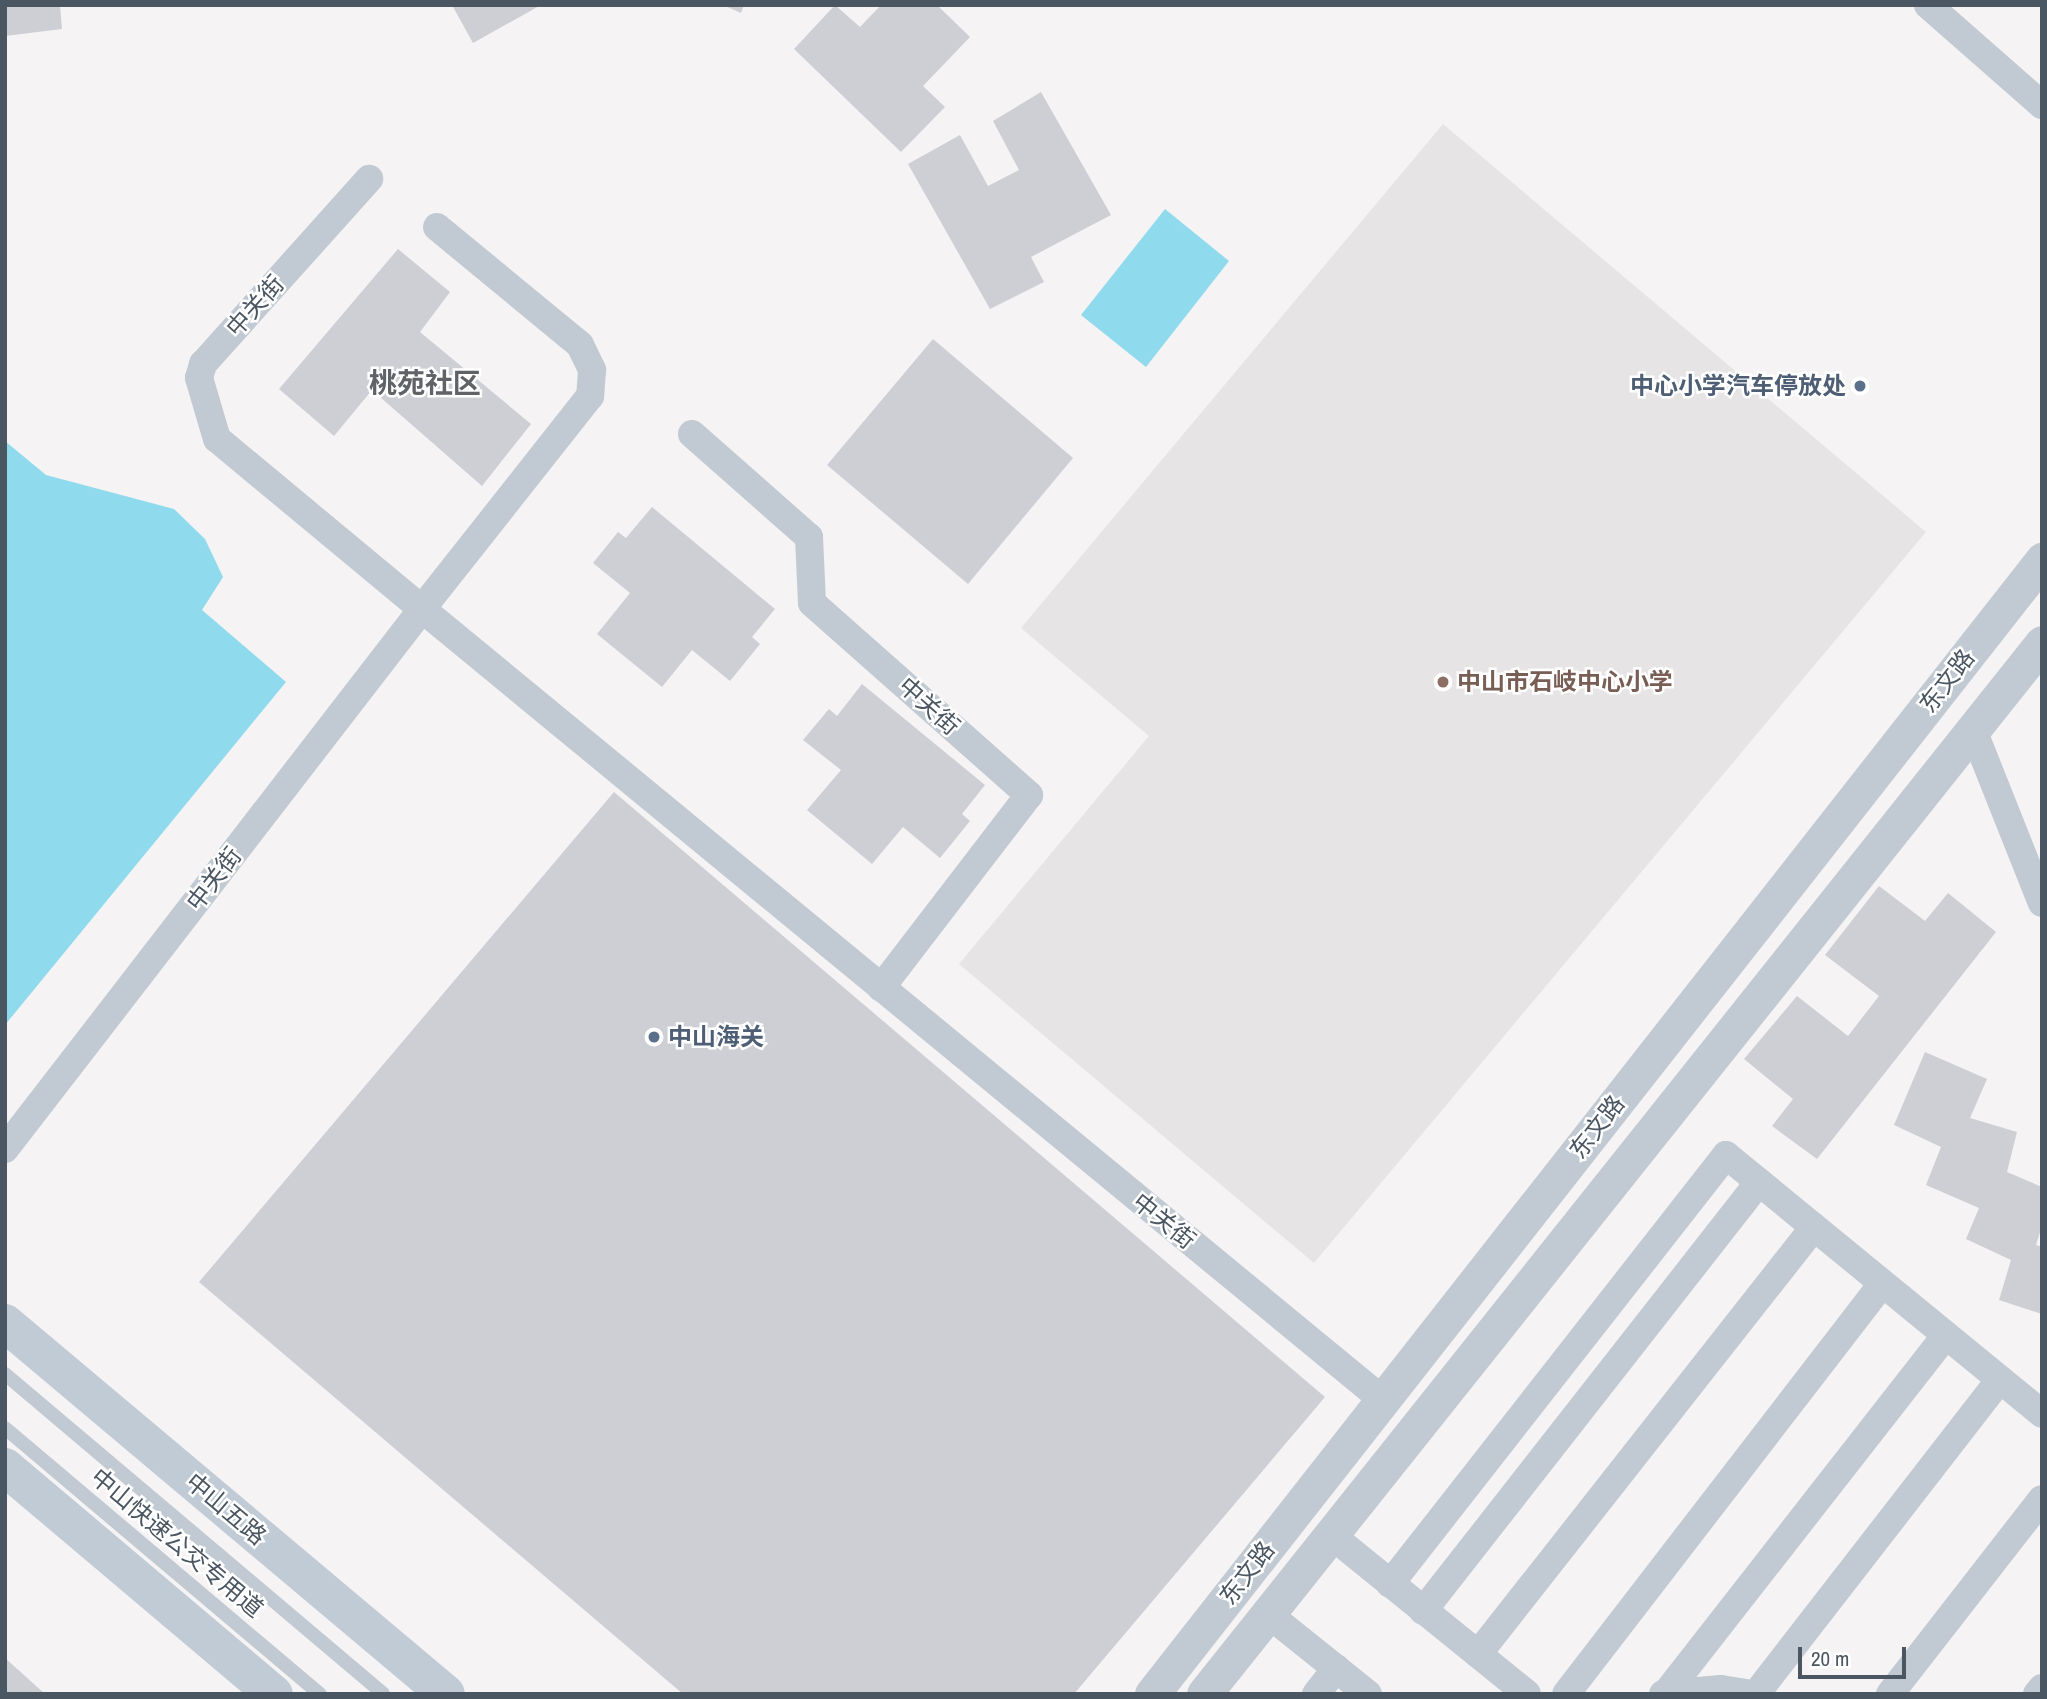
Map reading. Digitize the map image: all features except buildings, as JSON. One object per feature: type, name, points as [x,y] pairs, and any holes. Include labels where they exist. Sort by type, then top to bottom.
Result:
[{"type":"main road","name":"中山五路","points":[[5,1323],[446,1694]]},
{"type":"main road","points":[[5,1467],[274,1694]]},
{"type":"street","points":[[1928,5],[2042,105]]},
{"type":"street","name":"中关街","points":[[369,179],[203,364],[199,378],[217,439],[1383,1400]]},
{"type":"street","name":"中关街","points":[[5,1149],[590,396],[592,370],[580,345],[437,227]]},
{"type":"street","name":"中关街","points":[[692,434],[808,537],[813,603],[1029,795],[881,988]]},
{"type":"street","name":"东文路","points":[[1152,1694],[2042,560]]},
{"type":"street","name":"东文路","points":[[1204,1694],[2042,643]]},
{"type":"street","points":[[1973,730],[2042,903]]},
{"type":"street","points":[[1391,1584],[1726,1155],[2042,1414]]},
{"type":"street","points":[[1423,1611],[1759,1182]]},
{"type":"street","points":[[1478,1654],[1814,1227]]},
{"type":"street","points":[[1566,1694],[1882,1284]]},
{"type":"street","points":[[1665,1693],[1945,1336]]},
{"type":"street","points":[[1665,1693],[1721,1689],[1755,1694],[2000,1380]]},
{"type":"street","points":[[1890,1694],[2042,1499]]},
{"type":"street","points":[[1331,1535],[1527,1694]]},
{"type":"street","points":[[1268,1614],[1368,1694]]},
{"type":"street","points":[[1316,1694],[1336,1668]]},
{"type":"street","points":[[2037,1694],[2042,1688]]},
{"type":"lane","name":"中山快速公交专用道","points":[[5,1374],[383,1694]]},
{"type":"lane","name":"中山快速公交专用道","points":[[5,1428],[320,1694]]},
{"type":"shaded area","name":"中山市石岐中心小学","points":[[1443,124],[1926,532],[1314,1263],[959,964],[1149,736],[1021,628]]},
{"type":"water","points":[[1165,209],[1229,261],[1146,367],[1081,315]]},
{"type":"water","points":[[5,441],[46,475],[174,509],[205,539],[223,577],[202,610],[286,682],[5,1025]]},
{"type":"place","name":"中心小学汽车停放处","points":[[1860,386]]},
{"type":"place","name":"中山市石岐中心小学","points":[[1443,682]]},
{"type":"place","name":"中山海关","points":[[654,1037]]},
{"type":"district","name":"桃苑社区","points":[[425,383]]}]
